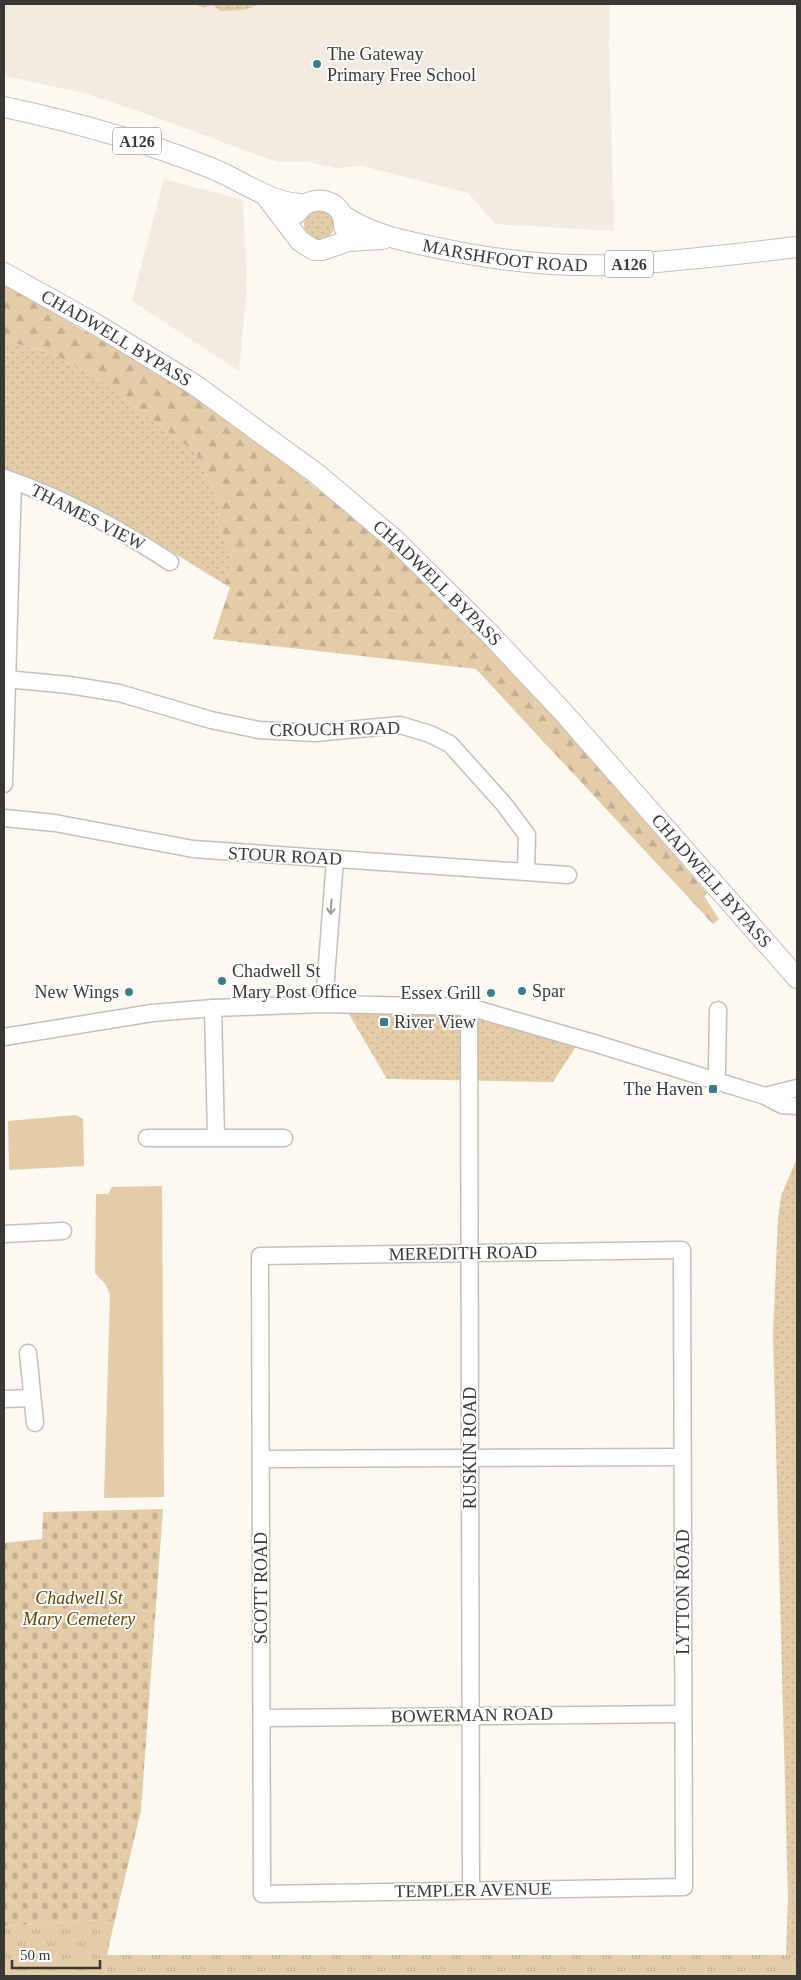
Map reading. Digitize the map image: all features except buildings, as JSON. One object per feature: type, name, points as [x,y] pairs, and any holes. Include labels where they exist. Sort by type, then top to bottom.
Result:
[{"type":"main road","name":"MARSHFOOT ROAD","points":[[4,107],[74,122],[139,141],[212,168],[289,203],[306,204],[318,200],[328,202],[338,209],[342,215],[368,231],[393,239],[494,258],[583,265],[684,260],[797,247]]},
{"type":"main road","name":"MARSHFOOT ROAD","points":[[264,193],[300,241],[314,250],[322,250],[335,244],[360,240],[393,239]]},
{"type":"main road","points":[[300,241],[294,224],[299,211],[306,204]]},
{"type":"main road","points":[[335,244],[344,231],[342,215]]},
{"type":"main road","name":"CHADWELL BYPASS","points":[[4,273],[92,322],[195,385],[317,474],[395,540],[488,632],[563,712],[797,978]]},
{"type":"street","name":"THAMES VIEW","points":[[8,479],[58,498],[142,543],[170,562]]},
{"type":"street","points":[[4,784],[8,479]]},
{"type":"street","name":"CROUCH ROAD","points":[[6,679],[69,685],[119,693],[211,720],[259,730],[315,733],[400,725],[430,734],[450,744],[504,803],[526,835],[526,872]]},
{"type":"street","name":"STOUR ROAD","points":[[4,818],[56,823],[193,849],[568,876]]},
{"type":"street","points":[[324,1004],[335,859]]},
{"type":"street","points":[[4,1037],[78,1027],[152,1013],[213,1008],[324,1004],[469,1007],[598,1044],[765,1096],[782,1105],[797,1106]]},
{"type":"street","name":"RUSKIN ROAD","points":[[469,1007],[471,1890]]},
{"type":"street","points":[[213,1008],[216,1137]]},
{"type":"street","points":[[714,1081],[717,1071],[722,1018]]},
{"type":"street","points":[[765,1096],[797,1088]]},
{"type":"street","points":[[147,1138],[284,1138]]},
{"type":"street","points":[[4,1234],[63,1232]]},
{"type":"street","name":"MEREDITH ROAD","points":[[278,1256],[682,1250],[682,1296]]},
{"type":"street","name":"SCOTT ROAD","points":[[262,1894],[260,1256],[278,1256]]},
{"type":"street","name":"LYTTON ROAD","points":[[682,1296],[684,1887]]},
{"type":"street","points":[[28,1353],[35,1423]]},
{"type":"street","points":[[4,1399],[32,1398]]},
{"type":"street","points":[[261,1459],[682,1457]]},
{"type":"street","name":"BOWERMAN ROAD","points":[[262,1718],[683,1714]]},
{"type":"street","name":"TEMPLER AVENUE","points":[[262,1894],[684,1887]]},
{"type":"shaded area","points":[[4,4],[610,4],[609,46],[614,231],[495,224],[468,193],[362,166],[335,168],[309,162],[280,162],[268,159],[147,114],[84,93],[4,76]]},
{"type":"shaded area","points":[[164,179],[243,200],[247,285],[239,371],[132,301]]},
{"type":"green space","points":[[194,4],[261,4],[243,10],[221,11],[213,6],[204,8]]},
{"type":"green space","points":[[319,210],[330,214],[334,225],[330,236],[319,240],[308,236],[304,225],[308,214]]},
{"type":"green space","points":[[4,284],[190,392],[251,437],[388,545],[481,636],[556,718],[707,893],[704,896],[719,919],[713,924],[476,669],[213,639],[230,587],[224,584],[233,560],[217,525],[220,504],[196,453],[93,375],[49,352],[4,341]]},
{"type":"green space","points":[[4,341],[49,352],[93,375],[196,453],[220,504],[217,525],[233,560],[224,584],[166,548],[98,516],[4,478]]},
{"type":"green space","points":[[343,1004],[469,1007],[581,1039],[553,1082],[387,1079]]},
{"type":"green space","points":[[76,1115],[83,1119],[84,1166],[9,1170],[8,1121]]},
{"type":"green space","points":[[797,1158],[797,1976],[793,1976],[792,1955],[786,1955],[788,1897],[773,1335],[778,1218],[781,1196]]},
{"type":"green space","points":[[162,1186],[164,1497],[104,1498],[110,1295],[106,1285],[95,1273],[96,1194],[108,1194],[112,1187]]},
{"type":"green space","name":"Chadwell St Mary Cemetery","points":[[163,1509],[141,1810],[115,1919],[4,1926],[4,1543],[42,1539],[43,1512]]},
{"type":"green space","points":[[115,1919],[107,1955],[792,1955],[793,1976],[4,1976],[4,1926]]},
{"type":"place","name":"The Gateway Primary Free School","points":[[317,64]]},
{"type":"place","name":"Chadwell St Mary Post Office","points":[[222,981]]},
{"type":"place","name":"Spar","points":[[522,991]]},
{"type":"place","name":"New Wings","points":[[129,992]]},
{"type":"place","name":"Essex Grill","points":[[491,993]]},
{"type":"place","name":"River View","points":[[384,1022]]},
{"type":"place","name":"The Haven","points":[[713,1089]]}]
